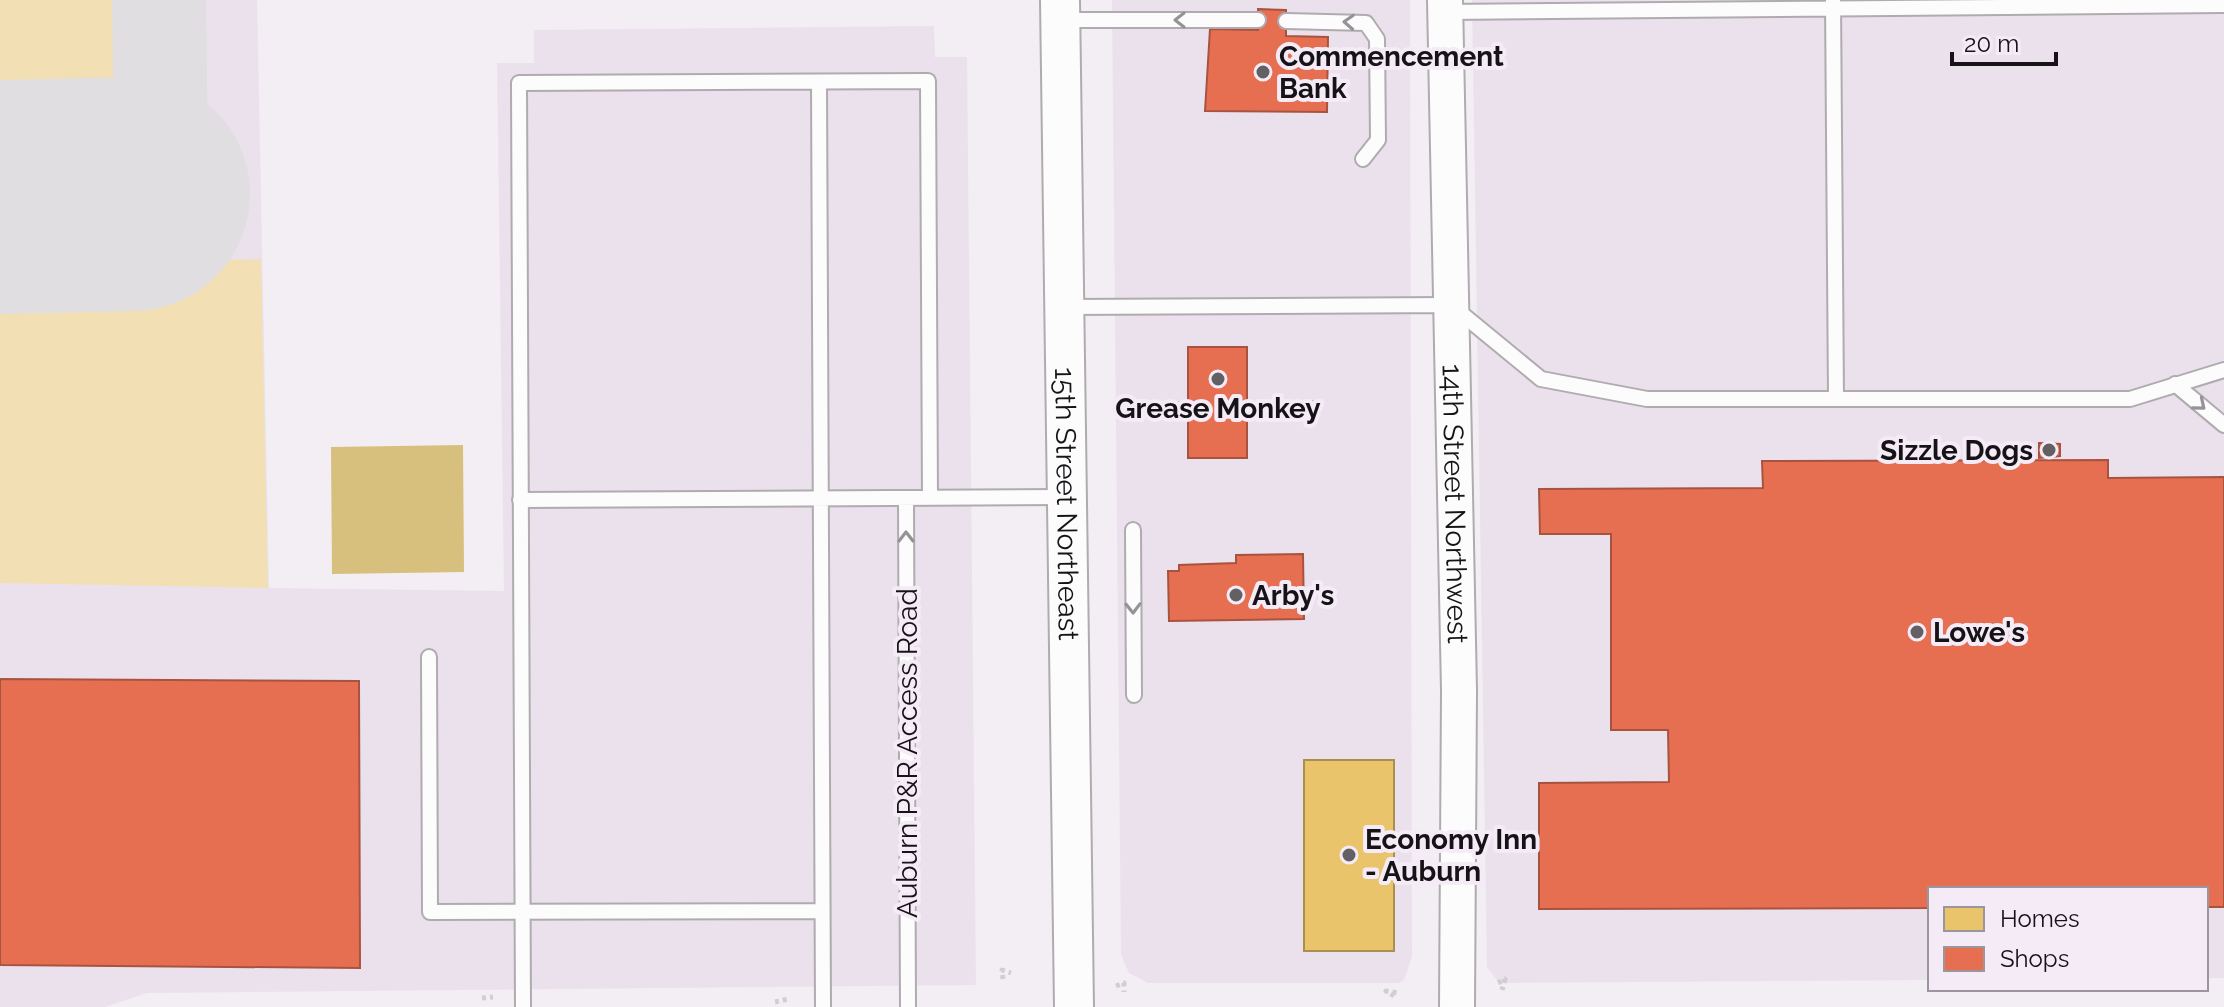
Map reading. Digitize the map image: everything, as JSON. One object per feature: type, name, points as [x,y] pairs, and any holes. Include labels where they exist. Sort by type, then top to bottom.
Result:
[{"type":"main road","name":"15th Street Northeast","points":[[1060,10],[1074,1007]]},
{"type":"street","name":"14th Street Northwest","points":[[1445,6],[1459,691],[1457,1007]]},
{"type":"lane","points":[[1833,4],[1836,399]]},
{"type":"lane","points":[[1445,6],[2224,5]]},
{"type":"lane","points":[[1060,10],[1258,20]]},
{"type":"lane","points":[[1286,21],[1366,23],[1377,39],[1378,140],[1363,159]]},
{"type":"lane","points":[[523,1007],[519,83],[928,81],[930,498]]},
{"type":"lane","points":[[819,82],[823,1007]]},
{"type":"lane","points":[[1064,307],[1451,305],[1541,379],[1647,399],[2130,399],[2224,370]]},
{"type":"lane","points":[[2175,384],[2224,425]]},
{"type":"lane","points":[[1247,410],[1313,409]]},
{"type":"lane","points":[[520,500],[1067,497]]},
{"type":"lane","name":"Auburn P&R Access Road","points":[[906,498],[908,1007]]},
{"type":"lane","points":[[1133,530],[1134,695]]},
{"type":"lane","points":[[429,657],[430,912],[822,911]]},
{"type":"path","points":[[1003,979],[1002,970],[1011,973]]},
{"type":"path","points":[[1498,983],[1505,979],[1502,990]]},
{"type":"path","points":[[1116,986],[1124,983],[1124,992]]},
{"type":"path","points":[[482,998],[493,997]]},
{"type":"path","points":[[775,1002],[788,999]]},
{"type":"shaded area","points":[[0,0],[257,0],[269,588],[504,591],[497,63],[534,63],[534,30],[934,26],[935,57],[967,57],[976,985],[147,993],[105,1007],[0,1007]]},
{"type":"shaded area","points":[[0,0],[116,0],[121,44],[115,116],[98,125],[0,124]]},
{"type":"shaded area","points":[[1112,0],[1410,0],[1412,957],[1404,980],[1398,983],[1148,983],[1129,973],[1121,955]]},
{"type":"shaded area","points":[[1472,0],[2224,0],[2224,978],[2208,978],[2208,887],[1928,887],[1928,980],[1499,983],[1487,967]]},
{"type":"shaded area","points":[[261,259],[268,588],[0,583],[0,266]]},
{"type":"shaded area","points":[[463,445],[464,572],[332,574],[331,447]]},
{"type":"building: Homes","name":"Economy Inn - Auburn","points":[[1304,760],[1394,760],[1394,951],[1304,951]]},
{"type":"building: Shops","points":[[1258,9],[1286,10],[1286,36],[1328,37],[1327,112],[1205,111],[1210,29],[1258,30]]},
{"type":"building: Shops","name":"Grease Monkey","points":[[1188,347],[1247,347],[1247,458],[1188,458]]},
{"type":"building: Shops","name":"Sizzle Dogs","points":[[2039,443],[2060,444],[2060,456],[2039,458]]},
{"type":"building: Shops","name":"Lowe's","points":[[2108,460],[2108,478],[2224,477],[2224,907],[2208,907],[2208,887],[1928,887],[1928,908],[1539,909],[1539,783],[1669,782],[1668,730],[1611,730],[1611,534],[1540,534],[1539,489],[1763,488],[1762,461]]},
{"type":"building: Shops","name":"Arby's","points":[[1303,554],[1304,619],[1169,621],[1168,571],[1179,571],[1179,565],[1236,563],[1236,555]]},
{"type":"building: Shops","points":[[0,679],[359,681],[360,968],[0,965]]},
{"type":"taxiway","points":[[133,194],[161,157],[159,0]]},
{"type":"runway","points":[[0,197],[133,194]]},
{"type":"place","name":"Commencement Bank","points":[[1263,72]]},
{"type":"place","name":"Grease Monkey","points":[[1218,379]]},
{"type":"place","name":"Sizzle Dogs","points":[[2049,450]]},
{"type":"place","name":"Arby's","points":[[1236,595]]},
{"type":"place","name":"Lowe's","points":[[1917,632]]},
{"type":"place","name":"Economy Inn - Auburn","points":[[1349,855]]}]
